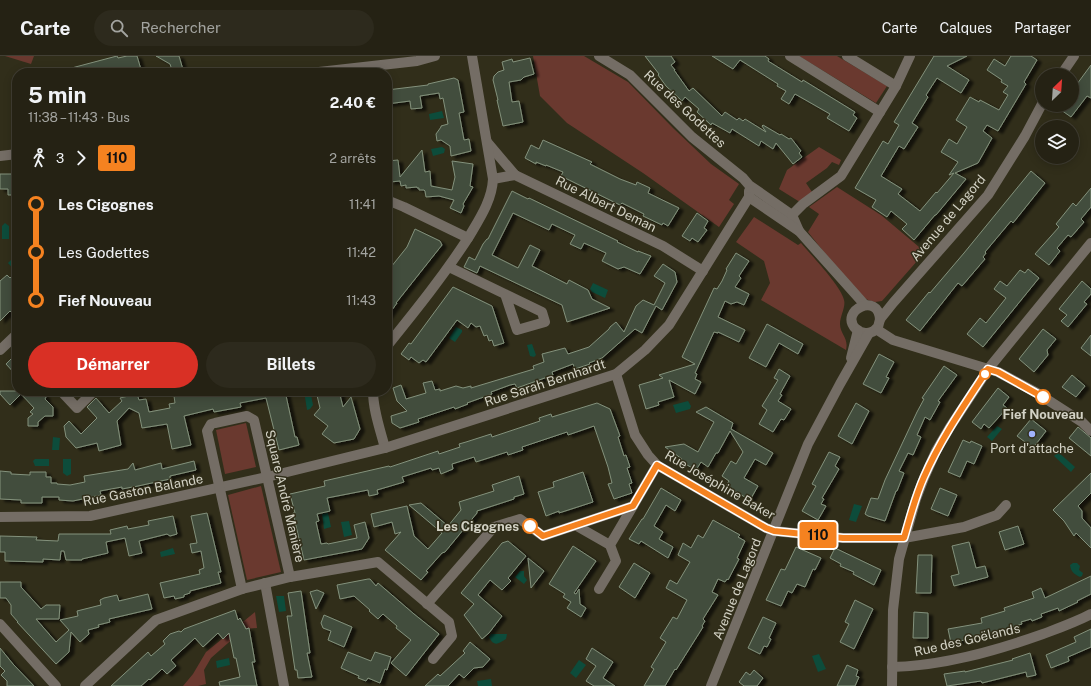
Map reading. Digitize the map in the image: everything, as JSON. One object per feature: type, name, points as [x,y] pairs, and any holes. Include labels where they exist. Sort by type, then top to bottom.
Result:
[{"type":"street","points":[[355,68],[417,61],[435,56]]},
{"type":"street","points":[[392,340],[449,267],[481,217],[490,197],[493,179],[472,56]]},
{"type":"street","name":"Rue des Godettes","points":[[599,56],[630,75],[692,137],[743,178],[749,185],[792,215]]},
{"type":"street","points":[[790,56],[880,112]]},
{"type":"street","points":[[847,56],[896,86]]},
{"type":"street","points":[[799,231],[792,215],[803,204],[841,176],[896,86],[910,56]]},
{"type":"street","points":[[1066,68],[1074,56]]},
{"type":"street","name":"Avenue de Lagord","points":[[711,686],[808,444],[847,371],[875,327],[893,304],[988,195],[1025,136],[1038,112]]},
{"type":"street","points":[[487,142],[516,175]]},
{"type":"street","points":[[0,156],[12,155]]},
{"type":"street","points":[[493,179],[516,175]]},
{"type":"street","name":"Rue Albert Deman","points":[[516,175],[662,246],[703,271]]},
{"type":"street","points":[[749,185],[749,197],[799,231],[865,305],[875,309],[880,316],[875,327],[861,332],[855,328],[852,320],[854,312],[860,306],[865,305]]},
{"type":"street","name":"Rue Sarah Bernhardt","points":[[268,477],[385,448],[616,374],[645,350],[670,325],[749,197]]},
{"type":"street","points":[[392,202],[468,238]]},
{"type":"street","points":[[892,686],[893,610],[899,559],[916,498],[936,451],[988,369],[1091,243]]},
{"type":"street","points":[[449,267],[505,294]]},
{"type":"street","points":[[844,283],[854,312]]},
{"type":"street","points":[[875,309],[893,304]]},
{"type":"street","points":[[875,327],[893,340],[998,372],[1037,393],[1082,422],[1091,431]]},
{"type":"street","name":"Avenue de Lagord","points":[[847,371],[858,330]]},
{"type":"street","points":[[0,350],[12,339]]},
{"type":"street","name":"Rue Joséphine Baker","points":[[616,374],[635,435],[648,456],[657,465],[766,528],[774,531]]},
{"type":"street","points":[[66,396],[77,408],[89,396]]},
{"type":"street","points":[[373,396],[376,416],[385,448]]},
{"type":"street","name":"Square André Manière","points":[[242,589],[207,431],[211,424],[247,416],[254,420],[290,577]]},
{"type":"street","points":[[610,544],[657,465]]},
{"type":"street","name":"Rue Gaston Balande","points":[[0,517],[90,516],[268,477]]},
{"type":"street","points":[[774,531],[843,538],[904,538],[964,527],[997,515],[1006,505]]},
{"type":"street","points":[[427,604],[494,526],[520,519],[543,536],[633,506]]},
{"type":"street","points":[[575,525],[610,544],[616,560],[599,589]]},
{"type":"street","points":[[85,686],[156,620],[242,589],[290,577],[378,562],[449,622],[452,636],[433,659]]},
{"type":"street","points":[[265,583],[284,686]]},
{"type":"street","name":"Rue des Goëlands","points":[[892,667],[914,666],[943,661],[1012,645],[1054,630],[1091,614]]},
{"type":"street","points":[[0,624],[56,686]]},
{"type":"shaded area","points":[[5,56],[34,56],[31,64]]},
{"type":"shaded area","points":[[533,56],[584,56],[628,82],[711,164],[739,184],[729,200],[734,204],[719,227],[643,173],[567,123],[540,96]]},
{"type":"shaded area","points":[[799,56],[837,56],[887,86],[876,103]]},
{"type":"shaded area","points":[[442,111],[444,118],[430,120],[429,114]]},
{"type":"shaded area","points":[[442,147],[445,149],[444,153],[433,156],[431,149]]},
{"type":"shaded area","points":[[819,147],[841,160],[839,165],[832,162],[827,168],[806,183],[814,195],[803,204],[779,189],[787,170]]},
{"type":"shaded area","points":[[837,187],[881,215],[925,252],[882,301],[875,302],[868,300],[856,292],[808,232],[819,214],[809,207]]},
{"type":"shaded area","points":[[754,217],[798,245],[801,243],[842,294],[844,309],[840,327],[846,342],[846,350],[761,300],[770,283],[764,261],[736,242]]},
{"type":"shaded area","points":[[5,223],[9,226],[9,239],[2,239],[2,226]]},
{"type":"shaded area","points":[[12,259],[12,267],[8,263]]},
{"type":"shaded area","points":[[593,283],[608,290],[605,298],[592,292],[590,289]]},
{"type":"shaded area","points":[[456,327],[462,330],[462,332],[455,342],[449,338]]},
{"type":"shaded area","points":[[532,344],[536,355],[534,357],[530,356],[527,345]]},
{"type":"shaded area","points":[[311,396],[313,405],[307,410],[305,397]]},
{"type":"shaded area","points":[[688,401],[691,406],[690,409],[676,413],[673,405]]},
{"type":"shaded area","points":[[246,423],[256,467],[225,474],[216,430]]},
{"type":"shaded area","points":[[997,426],[1002,429],[992,441],[987,437]]},
{"type":"shaded area","points":[[53,437],[60,438],[59,450],[52,450]]},
{"type":"shaded area","points":[[1058,452],[1075,467],[1071,472],[1054,456]]},
{"type":"shaded area","points":[[35,459],[49,459],[49,466],[35,466],[33,461]]},
{"type":"shaded area","points":[[63,459],[71,459],[71,474],[67,476],[63,473]]},
{"type":"shaded area","points":[[261,486],[281,572],[247,580],[228,495]]},
{"type":"shaded area","points":[[854,504],[862,506],[856,522],[849,520]]},
{"type":"shaded area","points":[[328,513],[331,527],[324,529],[322,514]]},
{"type":"shaded area","points":[[349,521],[352,535],[344,537],[341,522]]},
{"type":"shaded area","points":[[173,548],[175,554],[161,557],[160,552]]},
{"type":"shaded area","points":[[1073,563],[1077,563],[1080,566],[1079,570],[1083,573],[1082,576],[1080,577],[1074,574],[1070,567]]},
{"type":"shaded area","points":[[520,571],[524,571],[524,576],[527,580],[524,584],[515,577]]},
{"type":"shaded area","points":[[276,596],[284,596],[286,611],[279,612]]},
{"type":"shaded area","points":[[255,612],[257,628],[244,629],[211,658],[204,670],[206,684],[198,686],[183,686],[193,674],[206,652]]},
{"type":"shaded area","points":[[491,634],[507,634],[506,639],[496,644],[489,637]]},
{"type":"shaded area","points":[[819,654],[826,669],[818,672],[812,656]]},
{"type":"shaded area","points":[[229,658],[230,665],[217,668],[216,661]]},
{"type":"shaded area","points":[[579,660],[586,665],[576,678],[570,673]]},
{"type":"shaded area","points":[[491,679],[492,686],[478,686],[477,681]]},
{"type":"building","points":[[117,56],[118,58],[137,56],[141,68],[72,68]]},
{"type":"building","points":[[156,56],[179,56],[183,68],[171,68],[170,64]]},
{"type":"building","points":[[645,56],[671,56],[675,62],[671,65],[689,91],[693,88],[722,116],[725,112],[737,120],[739,118],[743,121],[745,119],[766,132],[762,126],[763,125],[780,135],[781,134],[789,139],[791,138],[801,151],[799,153],[802,157],[793,164],[776,143],[773,149],[761,141],[759,146],[732,129],[730,133],[712,123],[711,125],[697,112],[699,109],[685,97],[682,101],[666,86]]},
{"type":"building","points":[[712,56],[765,56],[769,59],[768,61],[802,82],[803,80],[855,112],[853,115],[857,118],[849,131],[827,118],[830,114],[795,94],[789,104],[781,99],[786,91],[777,86],[778,84],[740,60],[733,69]]},
{"type":"building","points":[[934,56],[967,56],[947,66],[969,80],[961,93],[937,78],[926,95],[928,97],[912,123],[918,127],[904,149],[899,146],[881,176],[902,189],[898,194],[920,211],[954,173],[949,175],[958,162],[941,152],[949,139],[957,144],[967,127],[956,120],[970,97],[979,102],[980,100],[999,110],[1008,95],[1003,92],[1008,86],[987,70],[994,59],[1005,66],[1011,56],[1031,56],[1037,60],[1024,82],[1026,84],[998,131],[987,125],[983,131],[992,138],[978,163],[955,173],[966,179],[914,240],[902,229],[907,224],[891,211],[887,217],[872,207],[876,200],[855,188],[883,141],[888,144],[899,125],[894,122]]},
{"type":"building","points":[[530,58],[534,74],[524,77],[521,80],[509,82],[512,102],[519,101],[523,122],[503,126],[493,80],[494,76],[498,72],[504,70],[502,62],[512,59],[513,62]]},
{"type":"building","points":[[1091,65],[1091,98],[1087,96],[1079,106],[1079,81]]},
{"type":"building","points":[[454,78],[458,80],[464,112],[459,113],[464,140],[469,139],[471,151],[451,156],[450,146],[441,140],[437,141],[436,134],[441,126],[448,124],[443,98],[440,99],[439,93],[420,96],[422,108],[411,109],[410,101],[392,103],[392,89],[428,84]]},
{"type":"building","points":[[1064,112],[1075,112],[1071,117]]},
{"type":"building","points":[[543,140],[592,162],[590,164],[620,179],[636,185],[637,182],[650,188],[648,193],[679,208],[668,226],[663,223],[662,225],[643,216],[644,214],[622,203],[620,205],[561,176],[563,172],[536,162],[536,164],[525,158],[531,145],[539,149]]},
{"type":"building","points":[[422,150],[425,172],[430,171],[431,186],[452,190],[455,177],[452,161],[473,164],[470,186],[473,187],[463,204],[464,206],[461,213],[450,208],[454,200],[439,196],[426,197],[424,190],[419,190],[417,187],[406,188],[406,185],[401,186],[400,181],[392,182],[392,161],[398,160],[400,177]]},
{"type":"building","points":[[1031,171],[1045,183],[1013,223],[1011,221],[985,252],[986,253],[983,257],[985,259],[962,286],[958,283],[920,331],[906,320],[964,253]]},
{"type":"building","points":[[0,174],[12,174],[12,195],[8,195],[8,189],[0,189]]},
{"type":"building","points":[[1091,188],[1091,207],[1081,219],[1084,222],[1071,237],[1068,235],[1057,248],[1060,251],[1049,265],[1035,254],[1059,227],[1056,224],[1073,203],[1076,206]]},
{"type":"building","points":[[512,191],[638,252],[651,256],[640,274],[624,267],[618,269],[602,261],[606,253],[584,243],[581,249],[570,244],[575,235],[552,224],[549,230],[513,213],[492,255],[518,268],[530,245],[540,250],[532,266],[567,284],[569,280],[588,290],[592,299],[610,308],[567,322],[562,305],[480,266],[477,273],[464,267],[469,257],[475,260],[483,244],[488,239]]},
{"type":"building","points":[[697,213],[708,221],[704,228],[707,230],[698,242],[692,238],[690,241],[682,236]]},
{"type":"building","points":[[415,229],[440,241],[442,245],[392,310],[392,266],[407,247]]},
{"type":"building","points":[[736,253],[749,261],[739,276],[741,278],[735,287],[749,294],[744,305],[737,302],[731,304],[725,301],[718,317],[745,330],[739,342],[718,332],[714,332],[695,373],[697,374],[695,379],[701,382],[695,394],[669,380],[674,397],[658,402],[659,405],[646,409],[639,385],[663,378],[659,375],[695,364],[682,357],[714,288],[717,289],[727,270],[726,269]]},
{"type":"building","points":[[663,264],[675,272],[677,282],[662,310],[656,306],[642,333],[635,329],[602,358],[575,369],[573,364],[552,372],[553,375],[517,388],[515,384],[510,385],[491,392],[492,394],[467,403],[468,404],[418,419],[419,422],[400,428],[392,423],[391,416],[407,411],[397,401],[393,388],[401,385],[406,399],[426,393],[423,383],[432,381],[435,390],[440,389],[440,391],[456,386],[463,388],[471,386],[471,388],[534,369],[533,366],[544,362],[542,354],[565,348],[568,354],[589,347],[616,322],[624,332],[636,306],[643,300],[654,305],[665,283],[654,276]]},
{"type":"building","points":[[1028,269],[1039,278],[983,347],[967,334],[980,318],[986,323],[1006,298],[994,289],[1000,281],[1007,286],[1020,270],[1025,273]]},
{"type":"building","points":[[7,275],[10,278],[12,276],[12,311],[10,311],[0,321],[0,281]]},
{"type":"building","points":[[1082,281],[1091,289],[1091,294],[1084,302],[1087,304],[1068,327],[1061,321],[1067,315],[1059,309]]},
{"type":"building","points":[[453,287],[492,306],[504,343],[494,346],[492,340],[489,341],[487,335],[484,336],[480,326],[476,327],[471,323],[468,328],[457,320],[426,362],[423,360],[419,363],[411,357],[409,360],[401,354],[409,343],[411,344]]},
{"type":"building","points":[[767,324],[803,344],[798,354],[779,343],[766,367],[749,358]]},
{"type":"building","points":[[1043,329],[1056,339],[1047,350],[1048,355],[1034,372],[1019,359]]},
{"type":"building","points":[[1091,335],[1091,356],[1081,348]]},
{"type":"building","points":[[879,354],[894,362],[886,377],[889,378],[881,393],[863,384]]},
{"type":"building","points":[[12,358],[12,371],[6,364]]},
{"type":"building","points":[[944,366],[957,375],[938,401],[940,402],[930,420],[925,417],[917,435],[921,437],[913,455],[908,453],[899,471],[904,473],[885,521],[868,516],[865,514],[871,498],[878,499],[885,480],[924,399],[922,398]]},
{"type":"building","points":[[779,369],[790,376],[780,394],[782,395],[778,401],[791,409],[784,420],[781,419],[773,432],[759,424],[767,410],[762,406],[778,380],[774,378]]},
{"type":"building","points":[[1072,375],[1085,386],[1076,397],[1062,387]]},
{"type":"building","points":[[998,388],[1009,397],[1003,405],[1007,408],[989,428],[984,424],[981,429],[972,422]]},
{"type":"building","points":[[0,391],[12,391],[12,396],[19,396],[10,405],[0,394]]},
{"type":"building","points":[[23,396],[45,396],[45,399],[53,407],[53,416],[45,416],[38,422],[38,426],[28,426],[28,418],[33,414],[30,412],[34,408]]},
{"type":"building","points":[[128,396],[138,396],[139,400],[146,399],[149,412],[170,408],[169,404],[175,403],[174,396],[286,396],[295,437],[297,437],[299,445],[279,450],[266,398],[240,403],[241,407],[214,412],[213,409],[184,416],[191,445],[172,449],[167,424],[142,428],[139,413],[129,408],[117,421],[121,445],[99,451],[97,443],[76,448],[66,437],[64,426],[69,421],[81,434],[97,418],[87,407],[96,398],[109,413],[122,401],[120,398]]},
{"type":"building","points":[[317,396],[340,396],[343,407],[351,397],[360,429],[354,439],[334,443],[322,434],[328,426],[314,415],[320,408]]},
{"type":"building","points":[[597,403],[610,409],[620,436],[618,437],[624,456],[626,455],[630,467],[627,468],[632,483],[629,484],[632,493],[614,499],[608,484],[612,483],[608,467],[594,426],[568,435],[567,432],[522,447],[523,450],[508,455],[507,452],[476,462],[474,457],[452,464],[453,469],[441,474],[439,468],[432,470],[431,468],[402,477],[404,482],[377,490],[378,494],[369,496],[368,490],[327,498],[330,511],[317,514],[319,521],[316,522],[321,544],[357,538],[354,525],[365,522],[369,538],[362,549],[304,560],[290,494],[325,486],[324,481],[390,467],[438,451],[439,454],[460,447],[459,444],[491,434],[492,437],[540,421],[539,418],[551,414],[552,417]]},
{"type":"building","points":[[856,403],[869,411],[852,444],[838,436]]},
{"type":"building","points":[[706,407],[733,423],[731,429],[773,453],[766,465],[755,459],[744,478],[758,486],[750,500],[726,486],[729,481],[722,476],[731,461],[736,464],[743,452],[730,431],[718,453],[716,453],[708,467],[701,462],[696,470],[680,461],[682,459],[665,447],[684,444],[698,452],[714,422],[696,412]]},
{"type":"building","name":"Port d'attache","points":[[1031,419],[1046,431],[1033,448],[1017,436]]},
{"type":"building","points":[[1078,427],[1091,438],[1091,456],[1069,438]]},
{"type":"building","points":[[963,440],[970,443],[971,441],[982,446],[974,464],[967,461],[960,477],[948,472]]},
{"type":"building","points":[[829,452],[840,457],[835,466],[839,469],[822,498],[824,499],[821,504],[826,506],[818,520],[802,511],[816,486],[812,484]]},
{"type":"building","points":[[194,461],[196,470],[170,476],[170,479],[122,489],[122,487],[100,491],[101,495],[73,501],[59,500],[59,497],[42,497],[42,503],[21,503],[21,500],[0,499],[0,471],[11,472],[11,474],[30,475],[30,472],[46,472],[46,477],[51,477],[51,483],[70,485],[85,482],[84,476],[128,469],[133,463],[135,470],[161,463],[162,469]]},
{"type":"building","points":[[583,472],[593,502],[546,516],[538,492],[554,487],[553,482]]},
{"type":"building","points":[[1091,473],[1091,493],[1078,506],[1082,511],[1082,518],[1091,528],[1091,548],[1076,533],[1074,536],[1064,521],[1053,510]]},
{"type":"building","points":[[519,476],[524,494],[514,497],[514,499],[477,511],[477,513],[445,552],[442,553],[426,571],[428,572],[421,580],[385,550],[401,532],[395,534],[392,522],[374,527],[371,514],[407,506],[414,536],[428,549],[442,533],[409,505],[421,503],[448,526],[461,510],[459,502],[494,491],[492,485]]},
{"type":"building","points":[[661,488],[681,500],[675,511],[666,505],[654,526],[663,532],[659,539],[673,547],[668,558],[641,541],[639,544],[629,539],[643,519]]},
{"type":"building","points":[[940,488],[957,495],[948,516],[931,509]]},
{"type":"building","points":[[207,513],[221,572],[218,572],[221,583],[190,591],[190,593],[184,595],[184,597],[175,599],[174,596],[164,598],[160,583],[200,574],[199,570],[204,568],[201,551],[192,553],[190,544],[197,543],[191,516]]},
{"type":"building","points":[[173,516],[177,534],[170,536],[167,534],[139,541],[142,553],[129,556],[125,538],[106,542],[108,553],[82,560],[66,560],[64,551],[61,551],[60,560],[43,559],[43,562],[5,561],[5,552],[0,552],[0,536],[37,537],[36,540],[58,541],[59,534],[111,534],[110,530],[127,526],[128,529],[149,525],[148,521]]},
{"type":"building","points":[[713,520],[740,535],[738,537],[745,541],[737,558],[739,559],[728,580],[727,579],[725,582],[718,579],[712,592],[718,595],[703,619],[705,621],[702,626],[703,627],[665,686],[644,686],[654,669],[651,667],[666,642],[660,638],[673,617],[677,619],[687,600],[666,588],[670,580],[677,584],[690,562],[678,555],[683,543],[691,548],[698,535],[703,538]]},
{"type":"building","points":[[1018,526],[1024,544],[1005,550],[999,532]]},
{"type":"building","points":[[508,541],[526,556],[508,578],[511,581],[502,590],[490,580],[478,595],[502,616],[489,633],[482,639],[464,615],[474,604],[461,593],[502,543]]},
{"type":"building","points":[[969,542],[976,568],[985,566],[988,577],[954,586],[951,576],[959,574],[952,546]]},
{"type":"building","points":[[573,546],[596,561],[574,593],[576,594],[579,589],[580,604],[586,608],[581,617],[567,608],[571,602],[563,597],[565,594],[549,584]]},
{"type":"building","points":[[796,547],[821,558],[815,570],[813,569],[805,587],[797,584],[792,593],[788,591],[781,606],[766,600],[781,569],[785,570]]},
{"type":"building","points":[[835,548],[881,570],[874,585],[853,574],[854,572],[840,566],[841,564],[830,558]]},
{"type":"building","points":[[918,555],[932,555],[931,593],[916,593]]},
{"type":"building","points":[[528,558],[544,571],[531,588]]},
{"type":"building","points":[[634,563],[650,573],[635,598],[619,587]]},
{"type":"building","points":[[1091,576],[1091,594],[1077,601],[1078,602],[1059,611],[1058,608],[1041,614],[1042,617],[1032,621],[1031,619],[1021,622],[1022,624],[995,633],[951,643],[948,629],[982,623],[981,618],[1005,611],[1004,608],[1034,598],[1032,592],[1041,588],[1045,598]]},
{"type":"building","points":[[370,579],[376,586],[378,583],[439,634],[406,676],[391,663],[411,640],[396,628],[397,626],[383,614],[378,619],[354,596],[340,599],[337,585]]},
{"type":"building","points":[[0,582],[21,582],[21,587],[41,609],[46,605],[60,605],[59,619],[36,619],[56,642],[69,630],[60,620],[78,616],[77,611],[101,605],[100,600],[104,598],[117,595],[119,601],[148,594],[152,609],[109,619],[110,622],[98,625],[99,627],[88,630],[89,634],[80,642],[71,632],[69,652],[56,664],[17,622],[11,614],[11,605],[6,598],[0,598]]},
{"type":"building","points":[[317,590],[324,593],[316,609],[310,592]]},
{"type":"building","points":[[301,591],[310,653],[307,653],[312,677],[298,678],[297,670],[295,670],[287,616],[292,616],[288,593]]},
{"type":"building","points":[[855,600],[873,609],[854,649],[840,642],[849,624],[845,622]]},
{"type":"building","points":[[235,610],[238,620],[240,618],[246,629],[249,628],[255,662],[252,662],[257,686],[220,686],[219,682],[240,677],[236,658],[234,658],[229,633],[223,639],[218,633],[203,647],[195,638],[171,660],[176,666],[167,674],[162,669],[141,686],[111,686],[148,652],[151,656],[165,644],[163,641],[170,634],[179,631],[181,632],[184,629]]},
{"type":"building","points":[[914,612],[928,613],[928,638],[913,638]]},
{"type":"building","points":[[324,615],[352,627],[344,647],[328,640],[331,631],[323,628],[321,623]]},
{"type":"building","points":[[763,617],[776,623],[769,638],[771,639],[767,647],[764,646],[760,654],[748,648]]},
{"type":"building","points":[[1091,629],[1091,647],[1068,657],[1069,661],[1051,668],[1046,655],[1076,642],[1074,637]]},
{"type":"building","points":[[470,642],[490,659],[483,667],[474,668],[464,678],[459,674],[448,686],[425,686],[438,674],[440,676],[465,653],[463,651]]},
{"type":"building","points":[[0,648],[34,686],[7,686],[7,681],[1,675],[5,671],[0,666]]},
{"type":"building","points":[[592,648],[613,662],[603,678],[615,686],[594,686],[586,681],[596,666],[586,659]]},
{"type":"building","points":[[348,652],[371,661],[375,652],[391,657],[387,670],[385,669],[380,683],[368,678],[366,681],[358,678],[359,676],[341,668]]},
{"type":"building","points":[[1030,653],[1036,675],[1027,677],[1026,672],[982,683],[981,681],[947,686],[944,674],[965,672],[1013,660],[1012,659]]},
{"type":"building","points":[[847,665],[858,670],[856,676],[859,677],[855,686],[837,686]]},
{"type":"building","points":[[754,670],[763,678],[757,686],[744,686],[739,682],[746,672],[750,675]]},
{"type":"bus line","name":"110","points":[[530,526],[543,536],[633,506],[657,465],[766,528],[774,531],[843,538],[904,538],[916,498],[936,451],[988,369],[998,372],[1043,397]]},
{"type":"place","name":"Fief Nouveau","points":[[1043,397]]},
{"type":"place","name":"Port d'attache","points":[[1032,434]]},
{"type":"place","name":"Les Cigognes","points":[[530,526]]}]
